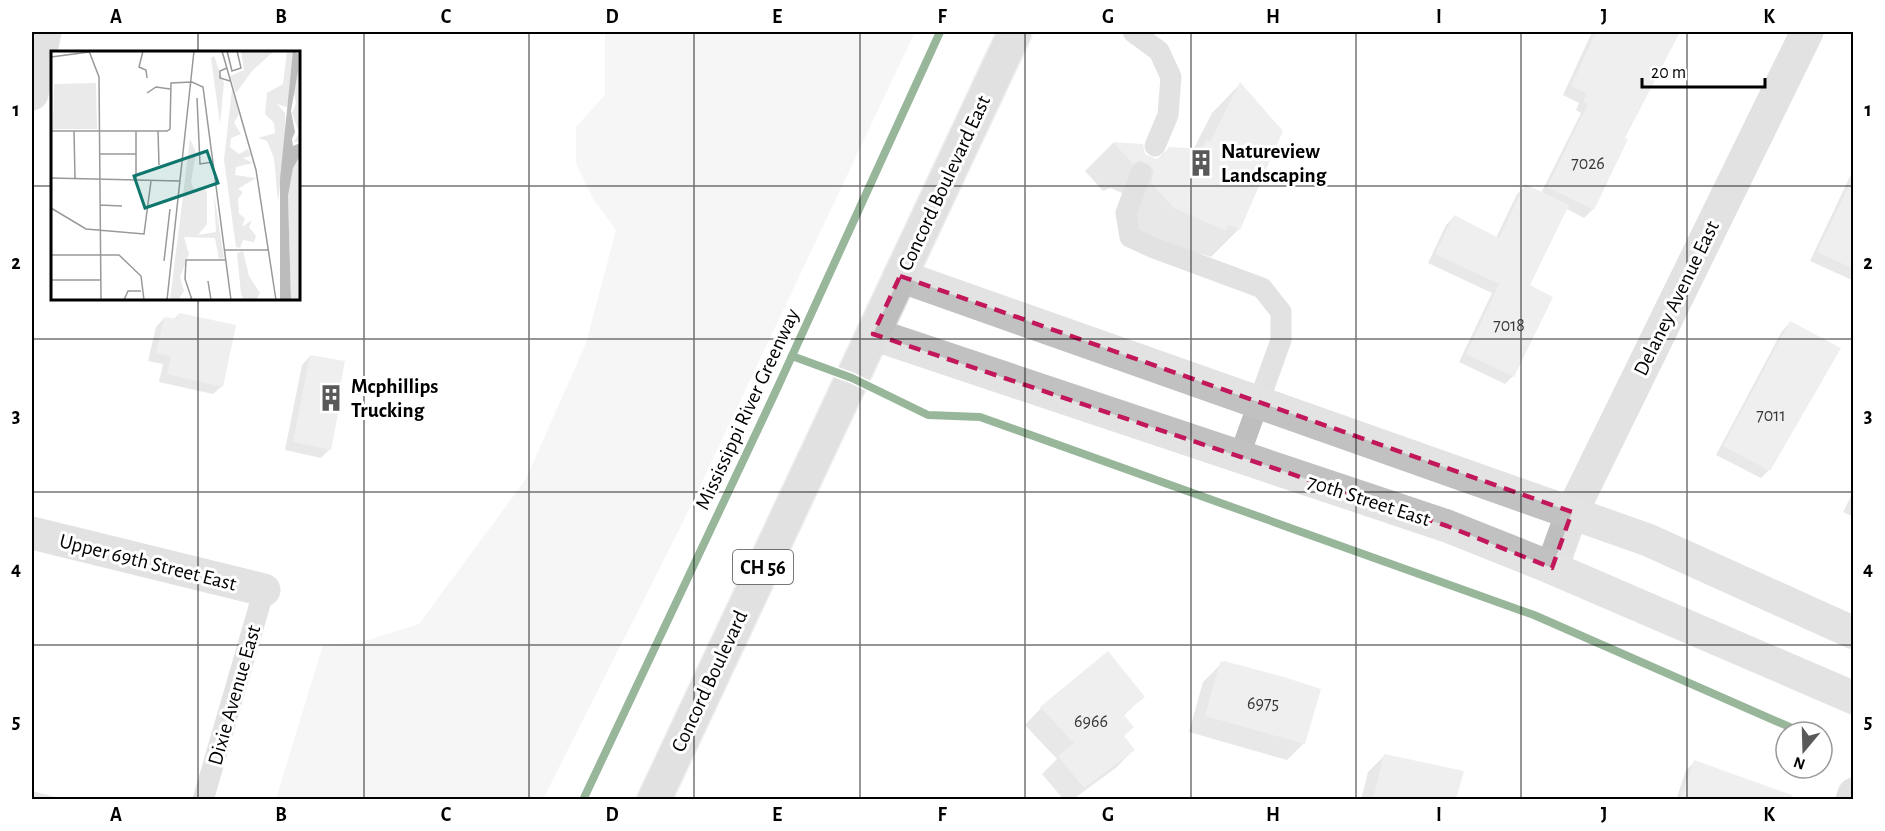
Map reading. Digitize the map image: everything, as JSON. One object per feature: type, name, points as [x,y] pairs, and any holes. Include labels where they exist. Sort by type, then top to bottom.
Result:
[{"type":"main road","name":"Concord Boulevard East","points":[[873,334],[1015,32]]},
{"type":"main road","points":[[900,276],[1648,540],[1854,633]]},
{"type":"main road","name":"70th Street East","points":[[873,334],[1447,526],[1552,568],[1854,698]]},
{"type":"main road","name":"Concord Boulevard","points":[[654,800],[873,334]]},
{"type":"street","points":[[32,94],[45,32]]},
{"type":"street","name":"Delaney Avenue East","points":[[1552,568],[1572,512],[1807,32]]},
{"type":"street","name":"Upper 69th Street East","points":[[32,533],[264,590]]},
{"type":"street","points":[[1852,800],[1854,794]]},
{"type":"lane","points":[[1133,32],[1159,51],[1171,77],[1168,116],[1155,146]]},
{"type":"lane","points":[[1141,173],[1126,213],[1130,237],[1262,288],[1281,312],[1281,340],[1239,457]]},
{"type":"lane","name":"Dixie Avenue East","points":[[203,800],[264,590]]},
{"type":"highlighted area","points":[[900,276],[1572,512],[1552,568],[1447,526],[873,334]]},
{"type":"shaded area","points":[[605,32],[915,32],[682,524],[543,799],[276,799],[323,645],[359,643],[419,624],[526,479],[586,343],[616,230],[593,199],[576,163],[576,127],[605,95]]},
{"type":"building","points":[[1596,32],[1680,32],[1625,138],[1628,139],[1594,210],[1547,187],[1588,104],[1583,102],[1587,94],[1571,86]]},
{"type":"building","name":"Natureview Landscaping","points":[[1240,82],[1283,131],[1240,230],[1229,225],[1226,231],[1174,208],[1151,183],[1154,171],[1150,165],[1139,160],[1133,164],[1113,142],[1143,144],[1145,154],[1156,159],[1163,156],[1169,147],[1202,149],[1206,140],[1210,142]]},
{"type":"building","points":[[1854,175],[1854,269],[1817,252]]},
{"type":"building","points":[[1525,184],[1569,205],[1530,285],[1553,297],[1514,377],[1466,354],[1499,284],[1435,254],[1454,215],[1499,238]]},
{"type":"building","points":[[179,313],[236,325],[223,387],[167,374],[171,356],[156,353],[164,317],[177,319]]},
{"type":"building","points":[[1790,321],[1841,348],[1770,471],[1723,446]]},
{"type":"building","name":"Mcphillips Trucking","points":[[310,355],[345,361],[340,388],[343,388],[331,450],[293,442]]},
{"type":"building","points":[[1108,651],[1145,697],[1123,714],[1134,727],[1124,736],[1135,750],[1084,788],[1058,756],[1074,743],[1040,707]]},
{"type":"building","points":[[1224,661],[1321,689],[1305,744],[1205,716],[1220,662]]},
{"type":"building","points":[[1384,754],[1464,771],[1456,800],[1373,800]]},
{"type":"building","points":[[1694,760],[1792,795],[1791,800],[1680,800]]},
{"type":"cycle path","name":"Mississippi River Greenway","points":[[583,800],[775,393],[940,32]]},
{"type":"cycle path","name":"Mississippi River Greenway","points":[[792,356],[852,378],[928,415],[980,417],[1534,615],[1774,720]]},
{"type":"place","name":"Natureview Landscaping","points":[[1201,163]]},
{"type":"place","name":"Mcphillips Trucking","points":[[331,398]]}]
